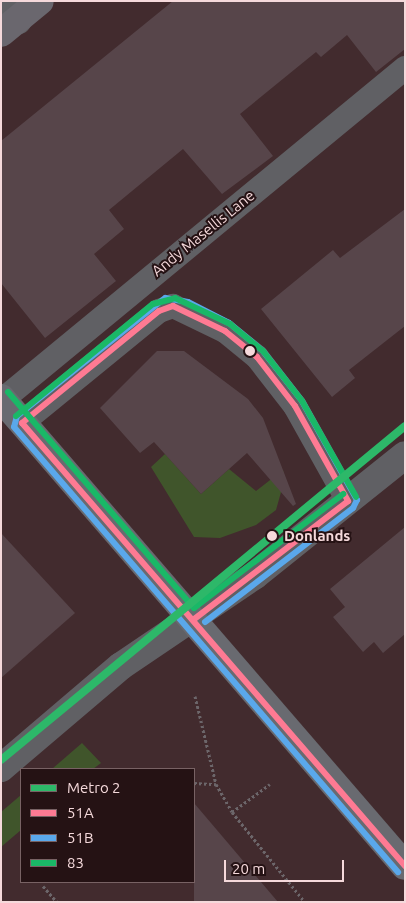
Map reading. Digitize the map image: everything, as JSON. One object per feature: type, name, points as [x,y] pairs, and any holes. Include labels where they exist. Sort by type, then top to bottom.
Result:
[{"type":"main road","points":[[7,18],[40,1]]},
{"type":"street","points":[[2,400],[405,866]]},
{"type":"street","points":[[1,768],[121,666],[193,620],[405,455]]},
{"type":"lane","name":"Andy Masellis Lane","points":[[2,400],[405,68]]},
{"type":"lane","points":[[22,423],[159,311],[173,306],[225,331],[257,357],[295,406],[348,500]]},
{"type":"path","points":[[194,696],[216,784],[232,812],[305,902]]},
{"type":"path","points":[[195,782],[216,784]]},
{"type":"path","points":[[232,812],[270,784]]},
{"type":"path","points":[[43,886],[57,902]]},
{"type":"green space","points":[[165,454],[201,494],[229,469],[256,491],[283,470],[285,478],[276,510],[256,525],[220,538],[194,537],[151,467]]},
{"type":"green space","points":[[82,743],[101,763],[94,768],[53,768]]},
{"type":"green space","points":[[20,796],[20,831],[1,847],[1,812]]},
{"type":"building","points":[[173,1],[405,1],[405,49],[376,72],[347,35],[321,57],[316,52],[240,114],[273,156],[222,194],[183,149],[109,210],[124,229],[94,254],[116,281],[45,338],[1,283],[1,141]]},
{"type":"building","points":[[405,209],[405,326],[349,370],[355,378],[332,397],[261,309],[333,250],[340,258]]},
{"type":"building","points":[[157,351],[184,351],[248,399],[263,418],[296,504],[293,506],[247,453],[201,494],[154,442],[140,453],[100,408]]},
{"type":"building","points":[[405,527],[405,634],[383,653],[374,642],[363,652],[333,617],[345,607],[330,589]]},
{"type":"building","points":[[1,533],[75,613],[1,678]]},
{"type":"building","points":[[195,804],[278,902],[194,902],[195,883]]},
{"type":"metro line","name":"2","points":[[1,760],[405,426]]},
{"type":"transit line","name":"51B","points":[[205,622],[353,508],[357,500],[302,401],[263,351],[229,323],[188,302],[165,298],[17,416],[14,427],[398,872]]},
{"type":"transit line","name":"83","points":[[16,416],[153,304],[175,298],[230,324],[263,351],[302,401],[356,497]]},
{"type":"transit line","name":"51A","points":[[22,423],[159,311],[173,306],[225,331],[257,357],[295,406],[348,501]]},
{"type":"transit line","name":"83","points":[[8,392],[194,608],[343,494]]},
{"type":"transit line","name":"51A","points":[[22,423],[405,866]]},
{"type":"transit line","name":"51A","points":[[193,620],[348,501]]},
{"type":"place","name":"Donlands","points":[[272,536]]}]
